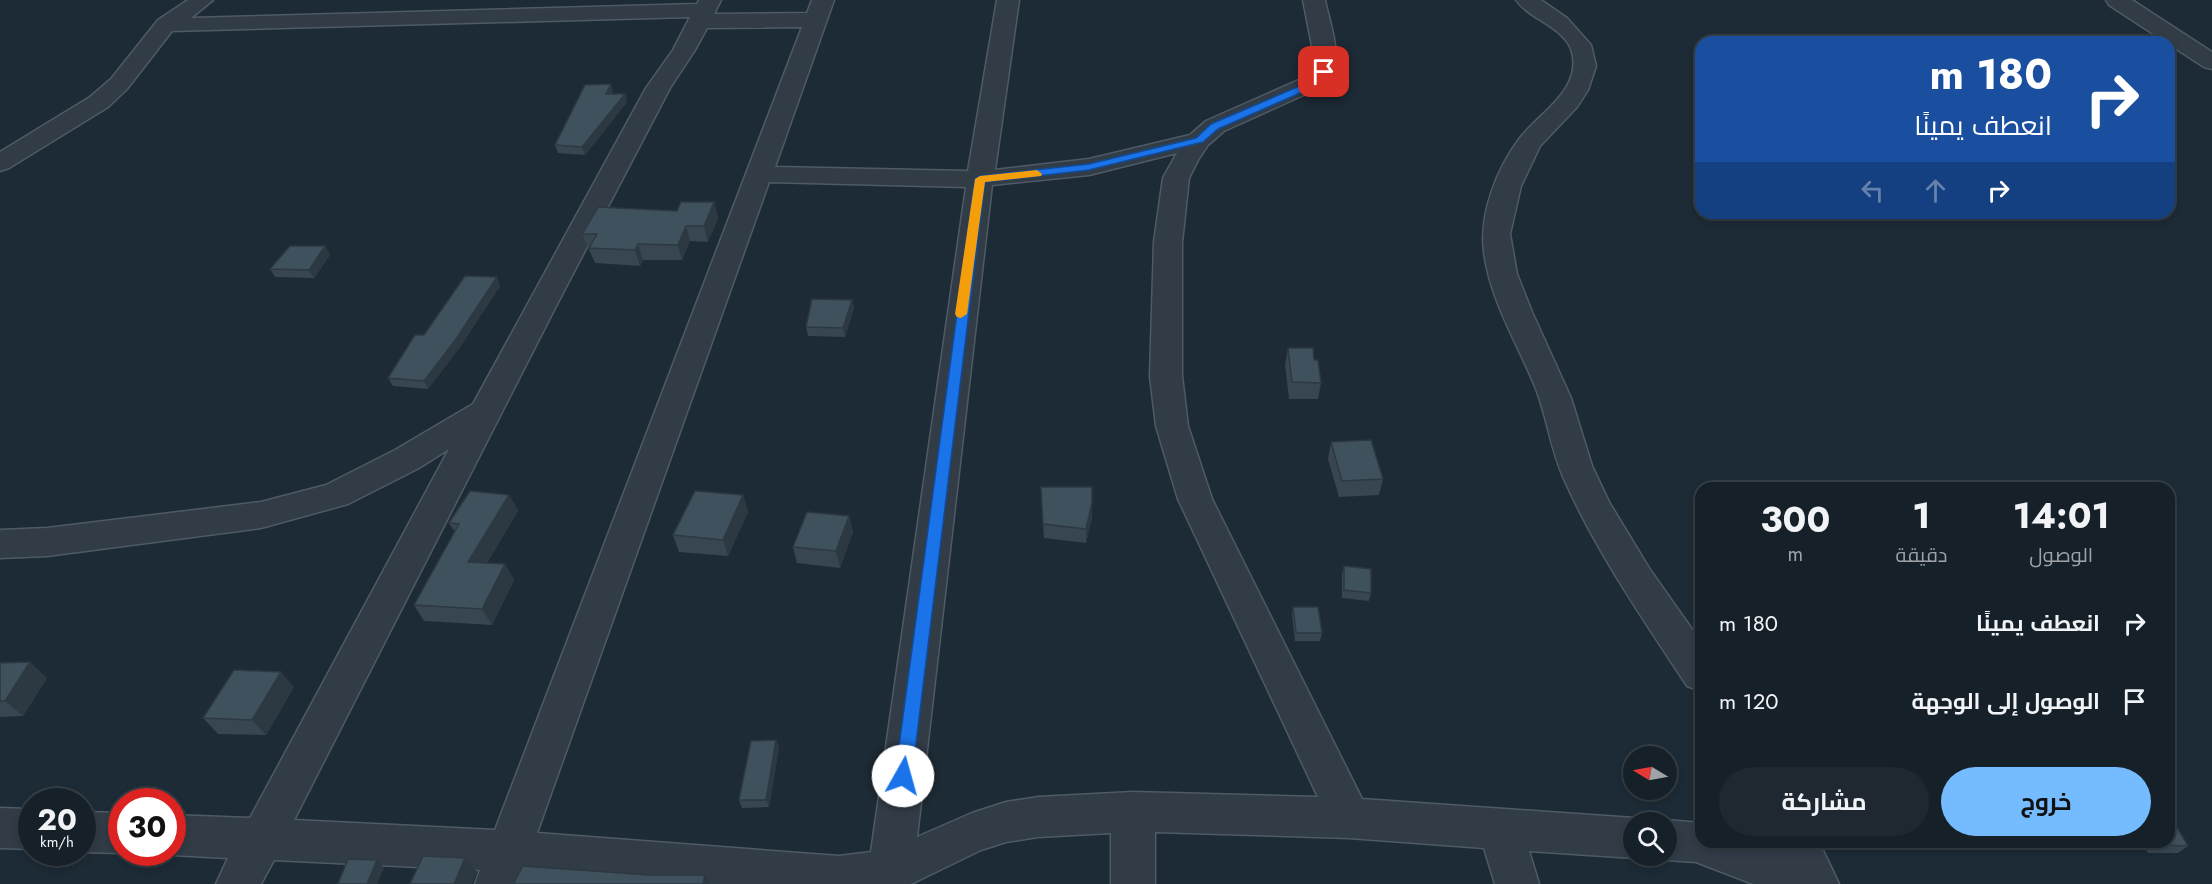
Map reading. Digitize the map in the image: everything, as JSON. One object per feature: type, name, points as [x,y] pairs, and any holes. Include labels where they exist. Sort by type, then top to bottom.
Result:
[{"type":"street","points":[[0,163],[99,102],[119,84],[166,25],[202,0]]},
{"type":"street","points":[[890,877],[980,179],[1008,0]]},
{"type":"street","points":[[1314,0],[1324,57],[1324,72],[1320,79],[1215,126],[1199,140],[1176,178],[1168,242],[1166,376],[1172,426],[1195,499],[1349,818]]},
{"type":"street","points":[[1527,0],[1569,32],[1583,52],[1583,77],[1564,107],[1530,142],[1506,191],[1496,233],[1502,275],[1553,390],[1580,476],[1608,531],[1695,665]]},
{"type":"street","points":[[2117,0],[2172,36]]},
{"type":"street","points":[[166,25],[706,10],[820,10],[503,868]]},
{"type":"street","points":[[238,884],[485,412],[658,88],[684,51],[706,10]]},
{"type":"street","points":[[2175,38],[2212,62]]},
{"type":"street","points":[[760,174],[980,179],[1089,167],[1199,140]]},
{"type":"street","points":[[0,544],[47,542],[261,515],[336,495],[407,459],[485,412]]},
{"type":"street","points":[[1133,812],[1133,884]]},
{"type":"street","points":[[186,836],[262,839],[503,868],[839,877],[890,877],[972,833],[1006,822],[1038,817],[1133,812],[1349,818],[1623,837]]},
{"type":"street","points":[[0,828],[18,829]]},
{"type":"street","points":[[1500,828],[1517,884]]},
{"type":"street","points":[[1677,841],[1695,842]]},
{"type":"street","points":[[1713,848],[1763,865],[1790,884]]},
{"type":"street","points":[[1799,848],[1817,884]]},
{"type":"building","points":[[611,84],[606,94],[625,94],[582,147],[555,145],[585,85]]},
{"type":"building","points":[[681,202],[714,202],[704,226],[686,226],[678,245],[638,244],[635,250],[589,248],[597,234],[582,234],[598,207],[677,211]]},
{"type":"building","points":[[290,246],[325,246],[309,270],[270,269]]},
{"type":"building","points":[[465,276],[497,277],[456,339],[424,381],[388,378],[415,335],[424,335]]},
{"type":"building","points":[[812,299],[852,300],[843,328],[806,327]]},
{"type":"building","points":[[1288,348],[1313,348],[1314,360],[1318,360],[1321,383],[1292,382]]},
{"type":"building","points":[[1371,440],[1383,479],[1342,481],[1331,442]]},
{"type":"building","points":[[1041,487],[1092,487],[1092,503],[1086,529],[1043,524]]},
{"type":"building","points":[[470,491],[509,495],[468,562],[505,564],[482,609],[414,605],[459,524],[449,523]]},
{"type":"building","points":[[695,491],[743,495],[723,540],[673,535]]},
{"type":"building","points":[[807,512],[849,516],[836,551],[793,547]]},
{"type":"building","points":[[1344,566],[1371,569],[1371,593],[1344,590]]},
{"type":"building","points":[[1293,607],[1318,607],[1322,633],[1296,633]]},
{"type":"building","points":[[30,662],[5,701],[0,701],[0,663]]},
{"type":"building","points":[[234,670],[281,672],[252,720],[203,718]]},
{"type":"building","points":[[776,740],[766,800],[739,800],[751,741]]},
{"type":"building","points":[[2175,824],[2188,846],[2175,846]]},
{"type":"building","points":[[423,856],[465,858],[454,884],[410,884]]},
{"type":"building","points":[[348,859],[377,860],[367,884],[338,884]]},
{"type":"building","points":[[523,866],[649,875],[705,875],[703,884],[513,884]]},
{"type":"slow traffic","points":[[961,314],[980,179],[1037,174]]},
{"type":"route","points":[[903,776],[980,179],[1089,167],[1199,140],[1215,126],[1312,84],[1320,79],[1324,72]]}]
